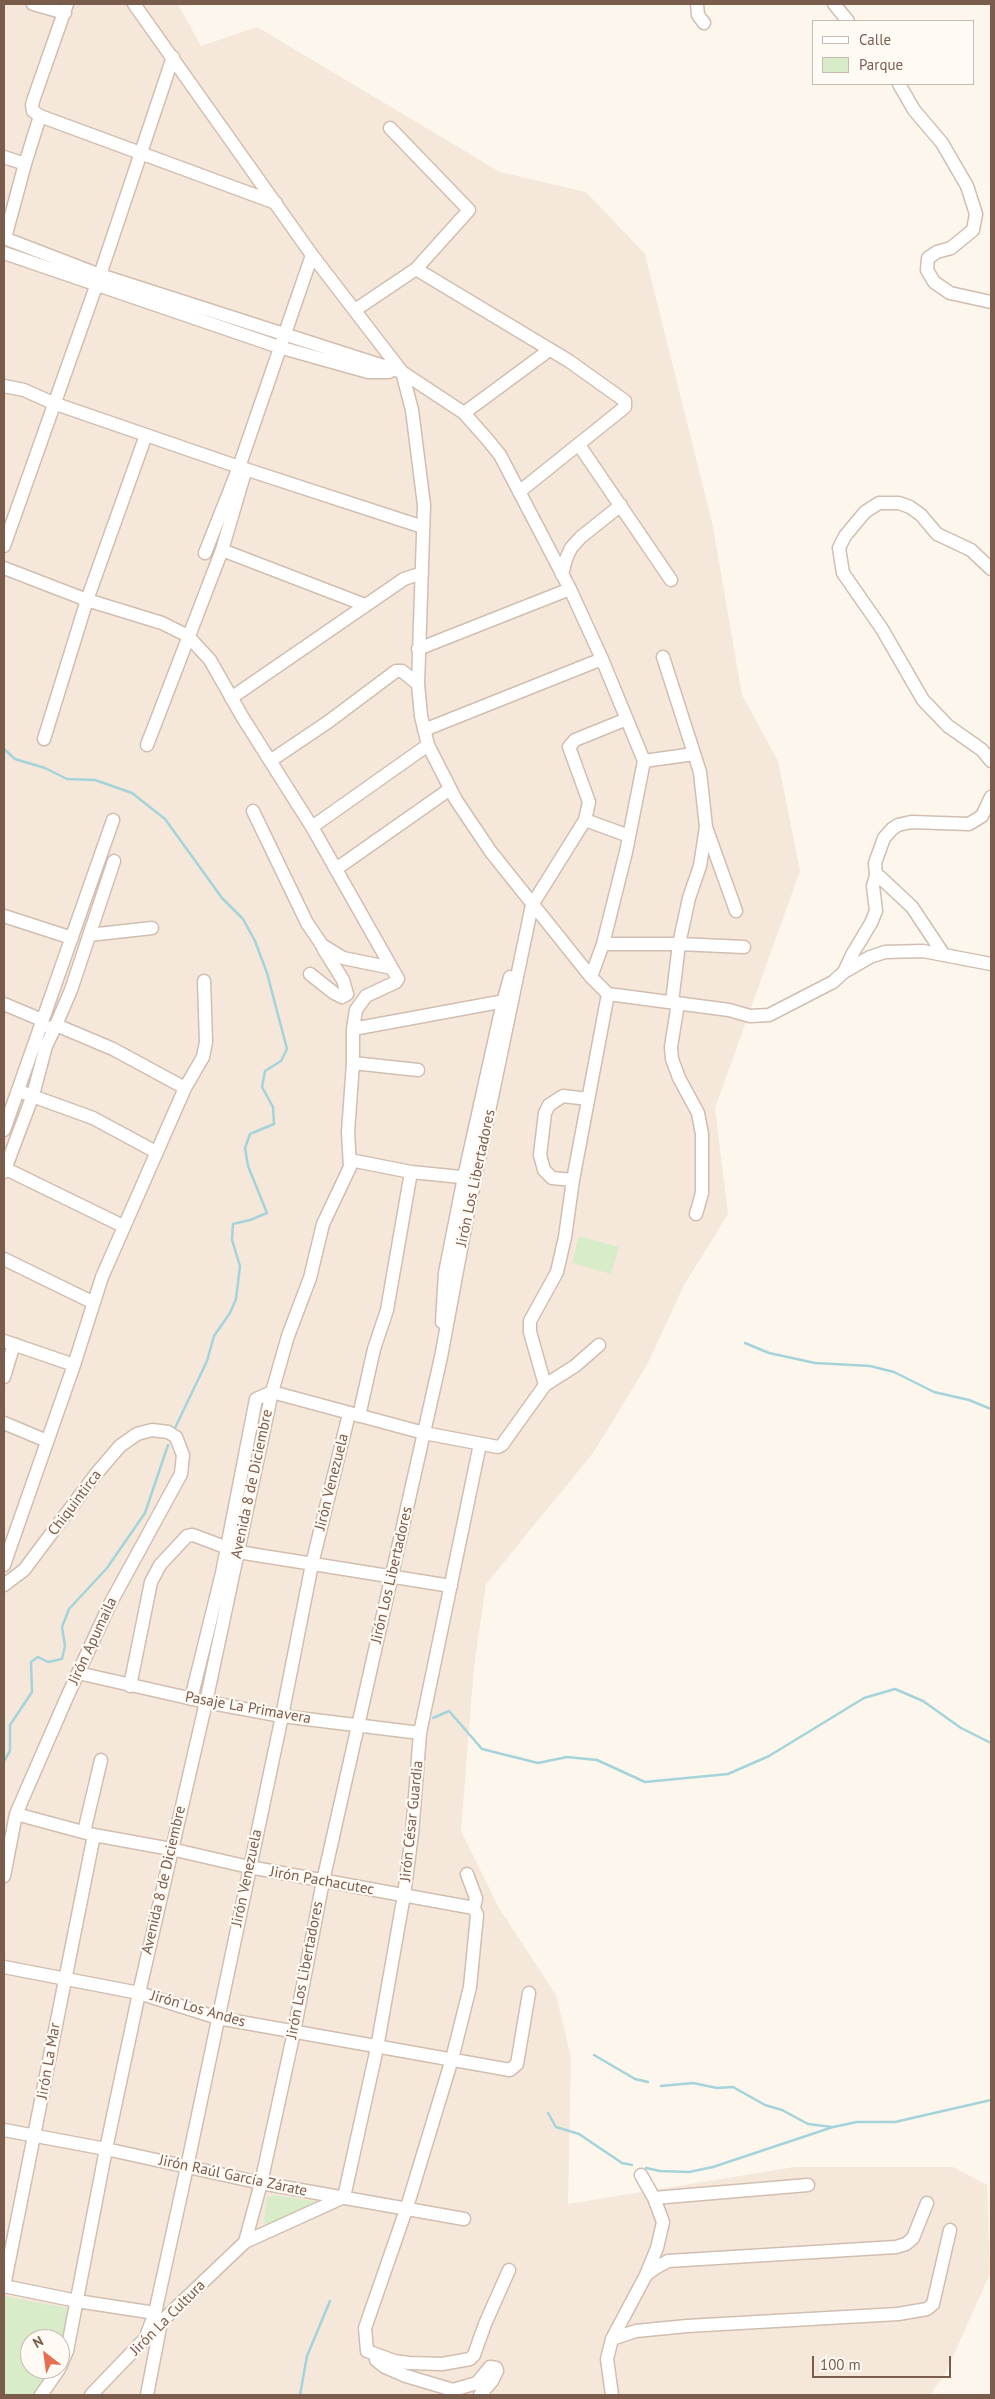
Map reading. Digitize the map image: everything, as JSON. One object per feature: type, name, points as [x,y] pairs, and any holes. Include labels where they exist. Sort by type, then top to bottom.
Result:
[{"type":"street","points":[[32,4],[66,8],[32,105],[33,111],[40,116],[276,203]]},
{"type":"street","points":[[134,4],[312,255],[402,372],[412,410],[424,505],[418,684],[421,716],[428,745],[450,789],[491,852],[591,977],[608,994],[729,1010],[750,1016],[769,1015],[833,982],[844,972],[870,957],[885,952],[924,951],[991,964]]},
{"type":"street","points":[[697,4],[698,15],[704,23]]},
{"type":"street","points":[[834,4],[847,20]]},
{"type":"street","points":[[4,546],[98,280],[173,57]]},
{"type":"street","points":[[900,85],[914,110],[942,143],[967,186],[976,214],[973,230],[951,248],[937,252],[928,258],[927,270],[934,282],[950,293],[991,302]]},
{"type":"street","points":[[40,116],[4,238],[98,280],[243,335],[368,372],[402,372]]},
{"type":"street","points":[[355,310],[416,269],[469,210],[390,128]]},
{"type":"street","points":[[4,157],[25,164]]},
{"type":"street","points":[[4,254],[248,322],[402,372],[464,413],[500,455],[570,589],[602,659],[644,761],[629,836],[603,944],[591,977]]},
{"type":"street","points":[[147,745],[222,550],[242,468],[279,347],[286,335],[312,255]]},
{"type":"street","points":[[416,269],[548,351],[569,361],[625,401],[625,407],[519,492]]},
{"type":"street","points":[[243,335],[248,322]]},
{"type":"street","points":[[464,413],[548,351]]},
{"type":"street","points":[[4,386],[24,390],[53,403],[242,468],[423,526]]},
{"type":"street","points":[[44,739],[86,600],[146,435]]},
{"type":"street","points":[[579,445],[671,580]]},
{"type":"street","points":[[205,553],[242,468]]},
{"type":"street","points":[[991,569],[971,550],[937,534],[921,515],[910,507],[899,503],[880,503],[865,512],[845,536],[839,548],[843,573],[882,629],[924,700],[948,726],[982,750],[991,761]]},
{"type":"street","points":[[562,575],[566,558],[572,548],[582,537],[621,505]]},
{"type":"street","points":[[222,550],[365,605]]},
{"type":"street","points":[[4,568],[86,600],[162,623],[188,636],[210,660],[231,698],[312,827],[398,979],[396,982],[366,996],[356,1010],[353,1028],[353,1063],[348,1132],[350,1160],[411,1172],[470,1178]]},
{"type":"street","points":[[231,698],[404,579],[422,573]]},
{"type":"street","points":[[418,649],[570,589]]},
{"type":"street","points":[[664,657],[700,772],[706,827],[736,911]]},
{"type":"street","points":[[424,730],[602,659]]},
{"type":"street","points":[[270,761],[328,722],[396,671],[402,670],[418,684]]},
{"type":"street","points":[[532,905],[585,820],[590,802],[569,746],[576,740],[627,719]]},
{"type":"street","points":[[312,827],[428,745]]},
{"type":"street","points":[[644,761],[694,754]]},
{"type":"street","points":[[336,869],[450,789]]},
{"type":"street","points":[[844,972],[853,953],[872,923],[876,911],[873,886],[876,876],[876,862],[884,838],[898,825],[911,822],[969,824],[982,816],[991,797]]},
{"type":"street","points":[[252,811],[307,923],[343,980],[346,994],[342,997],[334,993],[310,974]]},
{"type":"street","points":[[4,1130],[113,820]]},
{"type":"street","points":[[585,820],[629,836]]},
{"type":"street","points":[[696,1214],[702,1193],[702,1134],[698,1113],[679,1078],[672,1059],[672,1041],[679,944],[689,898],[700,866],[706,827]]},
{"type":"street","points":[[114,861],[71,990],[46,1046],[33,1095],[4,1170],[123,1226]]},
{"type":"street","points":[[876,876],[886,882],[912,907],[944,955]]},
{"type":"street","name":"Jirón Los Libertadores","points":[[245,2242],[261,2182],[294,2032],[322,1881],[444,1342],[470,1178],[508,1001],[521,964],[532,905]]},
{"type":"street","points":[[4,916],[72,938]]},
{"type":"street","points":[[89,935],[152,928]]},
{"type":"street","points":[[603,944],[679,944],[744,947]]},
{"type":"street","points":[[322,946],[343,958],[392,968]]},
{"type":"street","points":[[4,1565],[74,1365],[92,1302],[123,1226],[140,1194],[156,1152],[203,1057],[206,1042],[204,981]]},
{"type":"street","points":[[546,1385],[530,1332],[530,1321],[557,1272],[565,1237],[573,1180],[608,994]]},
{"type":"street","points":[[353,1028],[508,1001]]},
{"type":"street","points":[[4,1004],[42,1020]]},
{"type":"street","points":[[37,1035],[56,1025]]},
{"type":"street","points":[[56,1025],[113,1049],[186,1088]]},
{"type":"street","points":[[353,1063],[418,1070]]},
{"type":"street","points":[[19,1091],[93,1118],[156,1152]]},
{"type":"street","points":[[573,1180],[552,1178],[544,1170],[540,1155],[545,1112],[549,1105],[563,1096],[588,1099]]},
{"type":"street","name":"Avenida 8 de Diciembre","points":[[70,2340],[106,2149],[139,1993],[206,1702],[232,1550],[288,1336],[310,1278],[323,1224],[350,1167],[350,1160]]},
{"type":"street","name":"Jirón Venezuela","points":[[147,2395],[158,2318],[187,2167],[312,1564],[354,1415],[387,1310],[411,1172]]},
{"type":"street","points":[[4,1259],[92,1302]]},
{"type":"street","points":[[4,1377],[9,1342],[74,1365]]},
{"type":"street","points":[[272,1392],[424,1433],[495,1448],[502,1445],[546,1385],[575,1366],[599,1345]]},
{"type":"street","points":[[4,1423],[47,1441]]},
{"type":"street","name":"Chiquintirca","points":[[4,1585],[24,1570],[96,1474],[120,1446],[137,1434],[152,1430]]},
{"type":"street","name":"Jirón Apumaila","points":[[4,1876],[16,1814],[78,1672],[126,1573],[164,1509],[181,1474],[182,1455],[176,1437],[168,1432],[152,1430]]},
{"type":"street","name":"Jirón César Guardia","points":[[344,2198],[377,2048],[404,1895],[412,1834],[420,1734],[434,1658],[480,1444]]},
{"type":"street","points":[[130,1686],[151,1582],[160,1565],[187,1536],[232,1550],[392,1578],[451,1586]]},
{"type":"street","points":[[191,1699],[222,1573],[232,1550]]},
{"type":"street","name":"Pasaje La Primavera","points":[[78,1672],[130,1686],[282,1716],[420,1734]]},
{"type":"street","name":"Jirón La Mar","points":[[4,2286],[35,2136],[64,1979],[101,1760]]},
{"type":"street","name":"Jirón Pachacutec","points":[[16,1814],[89,1834],[171,1849],[249,1867],[404,1895],[476,1912]]},
{"type":"street","points":[[467,1874],[476,1898],[470,1987],[452,2059],[407,2207],[365,2328],[367,2351],[385,2367],[424,2382],[453,2390],[468,2387],[477,2382],[490,2367],[496,2368],[497,2371],[492,2381],[480,2395]]},
{"type":"street","name":"Jirón Los Andes","points":[[4,1967],[139,1993],[218,2018],[377,2048],[510,2070],[516,2064],[530,1993]]},
{"type":"street","name":"Jirón Raúl García Zárate","points":[[4,2130],[106,2149],[261,2182],[344,2198],[407,2207],[464,2219]]},
{"type":"street","points":[[612,2395],[607,2359],[612,2339],[646,2275],[662,2232],[663,2222],[654,2198],[641,2175]]},
{"type":"street","points":[[654,2198],[808,2185]]},
{"type":"street","points":[[245,2242],[344,2198]]},
{"type":"street","points":[[646,2275],[668,2261],[896,2247],[906,2244],[913,2238],[927,2202]]},
{"type":"street","points":[[612,2339],[636,2332],[686,2326],[898,2314],[927,2309],[933,2304],[950,2230]]},
{"type":"street","name":"Jirón La Cultura","points":[[91,2395],[144,2341],[158,2318],[245,2242]]},
{"type":"street","points":[[367,2351],[394,2361],[409,2363],[442,2364],[470,2359],[474,2355],[485,2324],[509,2270]]},
{"type":"street","points":[[4,2286],[158,2318]]},
{"type":"street","name":"Avenida 8 de Diciembre","points":[[47,2392],[54,2379]]},
{"type":"shaded area","points":[[4,4],[178,4],[201,46],[257,27],[500,172],[586,192],[645,254],[713,527],[742,695],[778,761],[800,871],[715,1108],[728,1214],[684,1285],[647,1365],[593,1453],[486,1584],[474,1667],[461,1831],[499,1908],[556,1995],[571,2058],[568,2204],[794,2167],[953,2167],[987,2185],[990,2274],[945,2374],[930,2395],[4,2395]]},
{"type":"green space","points":[[579,1236],[619,1247],[611,1274],[572,1263]]},
{"type":"green space","points":[[273,2195],[314,2201],[316,2206],[266,2227],[264,2220],[267,2198]]},
{"type":"green space","points":[[4,2296],[68,2308],[64,2329],[20,2329],[20,2379],[46,2379],[32,2395],[4,2395]]},
{"type":"waterway","points":[[4,749],[15,759],[45,768],[67,779],[95,780],[132,793],[165,819],[222,898],[243,919],[255,941],[267,973],[287,1049],[281,1061],[265,1071],[262,1087],[273,1107],[274,1124],[250,1134],[245,1148],[248,1166],[267,1213],[233,1224],[232,1240],[240,1266],[236,1299],[230,1313],[214,1336],[207,1361],[175,1428]]},
{"type":"waterway","points":[[745,1343],[769,1353],[815,1363],[870,1366],[894,1372],[934,1392],[969,1400],[991,1409]]},
{"type":"waterway","points":[[4,1761],[10,1751],[10,1725],[32,1692],[31,1662],[38,1657],[48,1662],[62,1659],[65,1646],[62,1627],[69,1609],[107,1568],[145,1513],[168,1445]]},
{"type":"waterway","points":[[433,1718],[449,1711],[482,1749],[538,1763],[567,1757],[597,1760],[645,1782],[728,1774],[769,1756],[864,1698],[895,1689],[923,1701],[961,1728],[991,1743]]},
{"type":"waterway","points":[[594,2055],[635,2079],[648,2082]]},
{"type":"waterway","points":[[661,2086],[693,2083],[717,2088],[733,2087],[765,2105],[782,2110],[808,2124],[832,2127]]},
{"type":"waterway","points":[[646,2168],[660,2171],[689,2172],[713,2167],[833,2127],[857,2122],[895,2122],[991,2100]]},
{"type":"waterway","points":[[548,2113],[556,2127],[579,2134],[622,2163],[632,2165]]},
{"type":"waterway","points":[[300,2395],[307,2356],[330,2301]]}]
